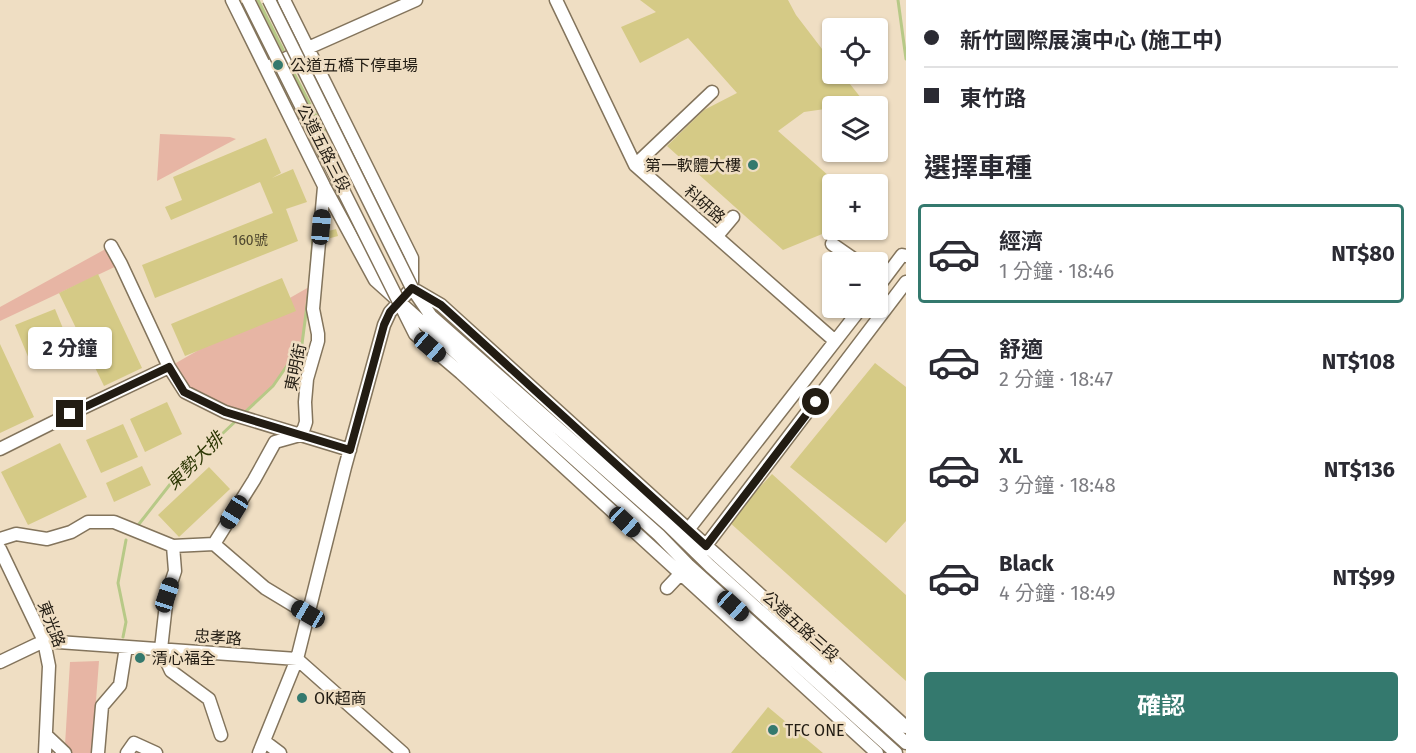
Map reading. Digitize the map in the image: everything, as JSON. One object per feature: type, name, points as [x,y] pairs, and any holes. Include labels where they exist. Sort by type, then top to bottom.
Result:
[{"type":"street","name":"公道五路三段","points":[[232,0],[324,186],[375,280],[650,528],[669,555],[684,570],[877,753]]},
{"type":"street","name":"公道五路三段","points":[[248,0],[399,302]]},
{"type":"street","name":"公道五路三段","points":[[269,0],[412,288],[431,316],[685,534],[906,743]]},
{"type":"street","name":"公道五路三段","points":[[284,0],[412,258],[412,288]]},
{"type":"street","points":[[267,68],[416,0]]},
{"type":"street","name":"科研路","points":[[556,0],[635,165],[835,341]]},
{"type":"street","points":[[635,165],[712,92]]},
{"type":"street","name":"東明街","points":[[300,435],[306,422],[304,413],[307,379],[318,341],[313,309],[324,186]]},
{"type":"street","points":[[717,236],[733,217]]},
{"type":"street","points":[[832,244],[844,252]]},
{"type":"street","points":[[111,246],[122,264],[169,367],[184,392],[225,412],[350,450]]},
{"type":"street","points":[[888,271],[902,255],[906,256]]},
{"type":"street","points":[[667,588],[702,550],[906,282]]},
{"type":"street","points":[[280,753],[261,747],[297,659],[384,325],[390,312],[412,288]]},
{"type":"street","points":[[669,555],[853,318]]},
{"type":"street","points":[[0,449],[169,367]]},
{"type":"street","points":[[214,544],[275,442],[300,435]]},
{"type":"street","points":[[0,539],[16,534],[47,539],[71,531],[88,522],[114,522],[173,546],[214,544],[265,588],[308,614]]},
{"type":"street","points":[[173,546],[175,570],[167,595],[161,649],[171,671],[209,699],[221,735]]},
{"type":"street","name":"東光路","points":[[0,549],[44,640],[49,666],[45,753]]},
{"type":"street","name":"公道五路三段","points":[[702,550],[906,727]]},
{"type":"street","name":"公道五路三段","points":[[684,570],[896,753]]},
{"type":"street","points":[[0,662],[44,640]]},
{"type":"street","name":"忠孝路","points":[[44,640],[297,659]]},
{"type":"street","points":[[98,753],[102,706],[120,685],[126,647]]},
{"type":"street","points":[[297,659],[402,752]]},
{"type":"street","points":[[46,735],[65,753]]},
{"type":"street","points":[[127,753],[134,743],[156,753]]},
{"type":"shaded area","points":[[160,134],[230,137],[236,139],[157,181]]},
{"type":"shaded area","points":[[111,246],[121,264],[0,321],[0,307]]},
{"type":"shaded area","points":[[309,287],[302,344],[273,386],[241,416],[185,392],[169,367]]},
{"type":"shaded area","points":[[99,661],[92,753],[71,753],[65,745],[70,662]]},
{"type":"building","points":[[640,0],[788,0],[796,15],[822,49],[822,84],[850,84],[859,96],[822,96],[822,109],[804,112],[778,131],[827,174],[822,174],[822,234],[783,250],[667,146],[704,110],[737,93],[688,38],[640,63],[621,27],[656,12]]},
{"type":"building","points":[[266,138],[281,173],[272,178],[293,169],[307,202],[286,209],[298,241],[155,298],[142,265],[273,213],[260,182],[171,220],[165,207],[182,200],[173,177]]},
{"type":"building","points":[[336,229],[338,236],[327,239],[325,232]]},
{"type":"building","points":[[98,274],[142,368],[104,386],[59,293]]},
{"type":"building","points":[[282,278],[296,311],[185,356],[171,324]]},
{"type":"building","points":[[55,309],[69,343],[29,359],[15,325]]},
{"type":"building","points":[[0,344],[34,417],[0,433]]},
{"type":"building","points":[[875,363],[906,387],[906,521],[886,543],[790,467]]},
{"type":"building","points":[[167,402],[182,434],[145,452],[130,419]]},
{"type":"building","points":[[123,424],[138,457],[101,473],[86,440]]},
{"type":"building","points":[[60,443],[87,497],[28,525],[1,472]]},
{"type":"building","points":[[142,466],[151,485],[114,502],[106,483]]},
{"type":"building","points":[[209,467],[230,489],[179,537],[158,515]]},
{"type":"building","points":[[772,474],[906,595],[906,681],[728,521]]},
{"type":"building","name":"TFC ONE","points":[[768,707],[823,753],[731,753]]},
{"type":"waterway","name":"東勢大排","points":[[258,0],[283,50]]},
{"type":"waterway","points":[[898,0],[906,59]]},
{"type":"waterway","name":"東勢大排","points":[[290,66],[324,131]]},
{"type":"waterway","name":"東勢大排","points":[[310,281],[313,239]]},
{"type":"waterway","name":"東勢大排","points":[[243,414],[273,386],[302,344],[309,290]]},
{"type":"waterway","name":"東勢大排","points":[[139,524],[175,478],[238,419]]},
{"type":"waterway","name":"東勢大排","points":[[123,637],[126,622],[118,583],[126,540]]},
{"type":"place","name":"公道五橋下停車場","points":[[278,65]]},
{"type":"place","name":"第一軟體大樓","points":[[753,165]]},
{"type":"place","name":"清心福全","points":[[140,658]]},
{"type":"place","name":"OK超商","points":[[302,698]]},
{"type":"place","name":"TFC ONE","points":[[773,730]]},
{"type":"route","points":[[70,414],[169,367],[184,392],[225,412],[350,450],[384,325],[390,312],[412,288],[441,305],[706,546],[816,402]]}]
